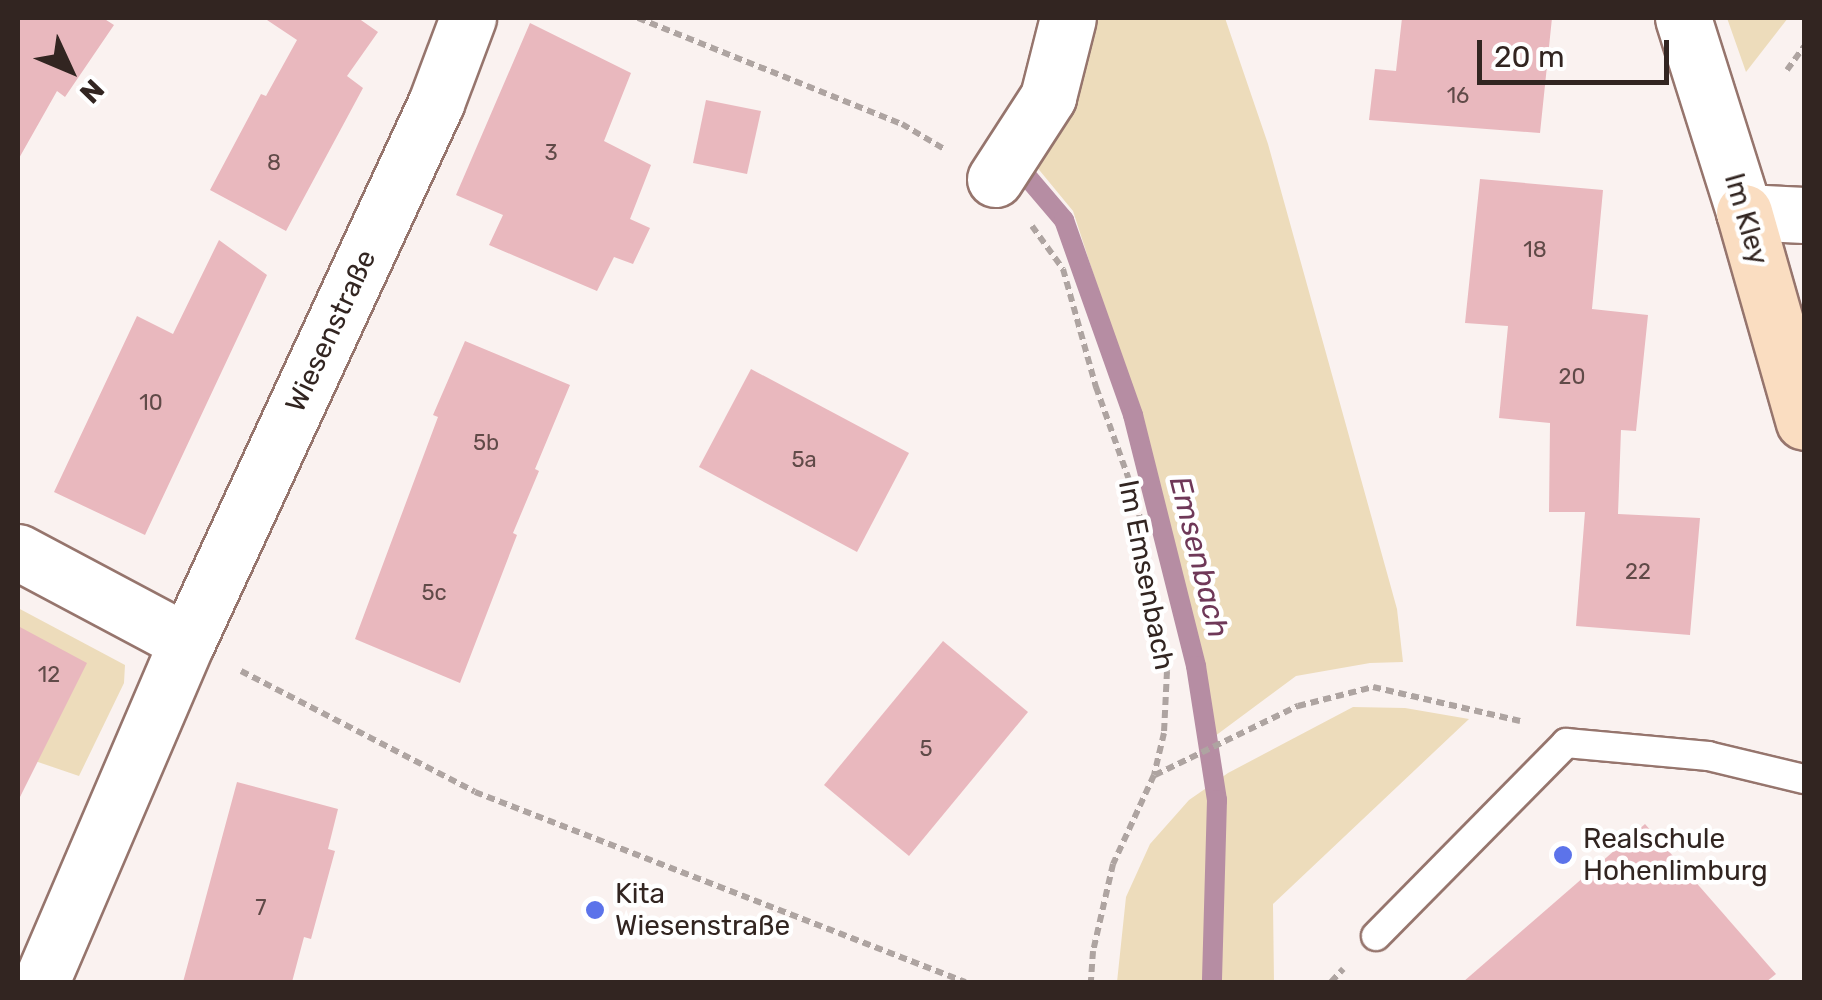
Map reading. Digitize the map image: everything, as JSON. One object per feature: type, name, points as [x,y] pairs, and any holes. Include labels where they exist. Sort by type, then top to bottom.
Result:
[{"type":"street","name":"Wiesenstraße","points":[[41,982],[187,642],[436,103],[468,18]]},
{"type":"street","points":[[994,179],[1048,97],[1068,18]]},
{"type":"street","name":"Im Kley","points":[[1682,18],[1744,212],[1804,422]]},
{"type":"street","points":[[1744,212],[1804,215]]},
{"type":"street","points":[[18,552],[187,642]]},
{"type":"lane","points":[[1376,936],[1566,743],[1708,756],[1804,780]]},
{"type":"path","name":"Im Emsenbach","points":[[638,18],[902,124],[994,179],[1064,269],[1096,387],[1136,502],[1168,671],[1164,732],[1154,775],[1113,864],[1093,950],[1092,982]]},
{"type":"path","points":[[1787,70],[1804,47]]},
{"type":"path","points":[[187,642],[475,792],[965,982]]},
{"type":"path","points":[[1154,775],[1190,762],[1298,706],[1373,686],[1505,714],[1566,743]]},
{"type":"shaded area","points":[[1094,18],[1225,18],[1268,144],[1397,609],[1403,662],[1370,663],[1296,676],[1207,742],[1199,669],[1140,418],[1073,211],[1031,160]]},
{"type":"shaded area","points":[[1727,18],[1788,18],[1746,72]]},
{"type":"shaded area","points":[[18,608],[125,665],[124,683],[79,776],[35,761],[18,801]]},
{"type":"shaded area","points":[[1353,707],[1405,708],[1469,719],[1273,904],[1274,982],[1117,982],[1126,897],[1150,844],[1189,800],[1228,773]]},
{"type":"building","points":[[18,18],[103,18],[114,25],[65,97],[57,91],[18,160]]},
{"type":"building","points":[[264,18],[358,18],[378,32],[347,76],[363,88],[286,231],[210,190],[261,94],[266,96],[297,40]]},
{"type":"building","points":[[1402,18],[1552,18],[1540,133],[1369,120],[1375,69],[1396,71]]},
{"type":"building","points":[[530,23],[631,73],[604,141],[651,165],[630,219],[650,228],[633,264],[614,257],[597,291],[489,245],[503,215],[456,195]]},
{"type":"building","points":[[706,100],[761,111],[747,174],[693,163]]},
{"type":"building","points":[[1480,179],[1603,190],[1592,309],[1648,315],[1636,431],[1621,430],[1618,514],[1700,518],[1690,635],[1576,626],[1585,512],[1549,512],[1550,423],[1499,418],[1508,326],[1465,323]]},
{"type":"building","points":[[219,240],[267,275],[145,535],[54,492],[137,316],[173,334]]},
{"type":"building","points":[[465,341],[570,385],[535,469],[539,471],[513,533],[517,535],[460,683],[355,639],[438,417],[433,415]]},
{"type":"building","points":[[751,369],[909,453],[857,552],[699,467]]},
{"type":"building","points":[[18,626],[87,663],[18,801]]},
{"type":"building","points":[[943,641],[1028,712],[909,856],[824,785]]},
{"type":"building","points":[[237,782],[338,809],[328,849],[335,851],[311,939],[304,937],[292,982],[183,982]]},
{"type":"building","points":[[1645,824],[1776,974],[1766,982],[1463,982]]},
{"type":"waterway","name":"Emsenbach","points":[[1024,173],[1064,220],[1133,415],[1196,666],[1217,800],[1212,982]]},
{"type":"place","name":"Realschule Hohenlimburg","points":[[1563,855]]},
{"type":"place","name":"Kita Wiesenstraße","points":[[595,910]]}]
